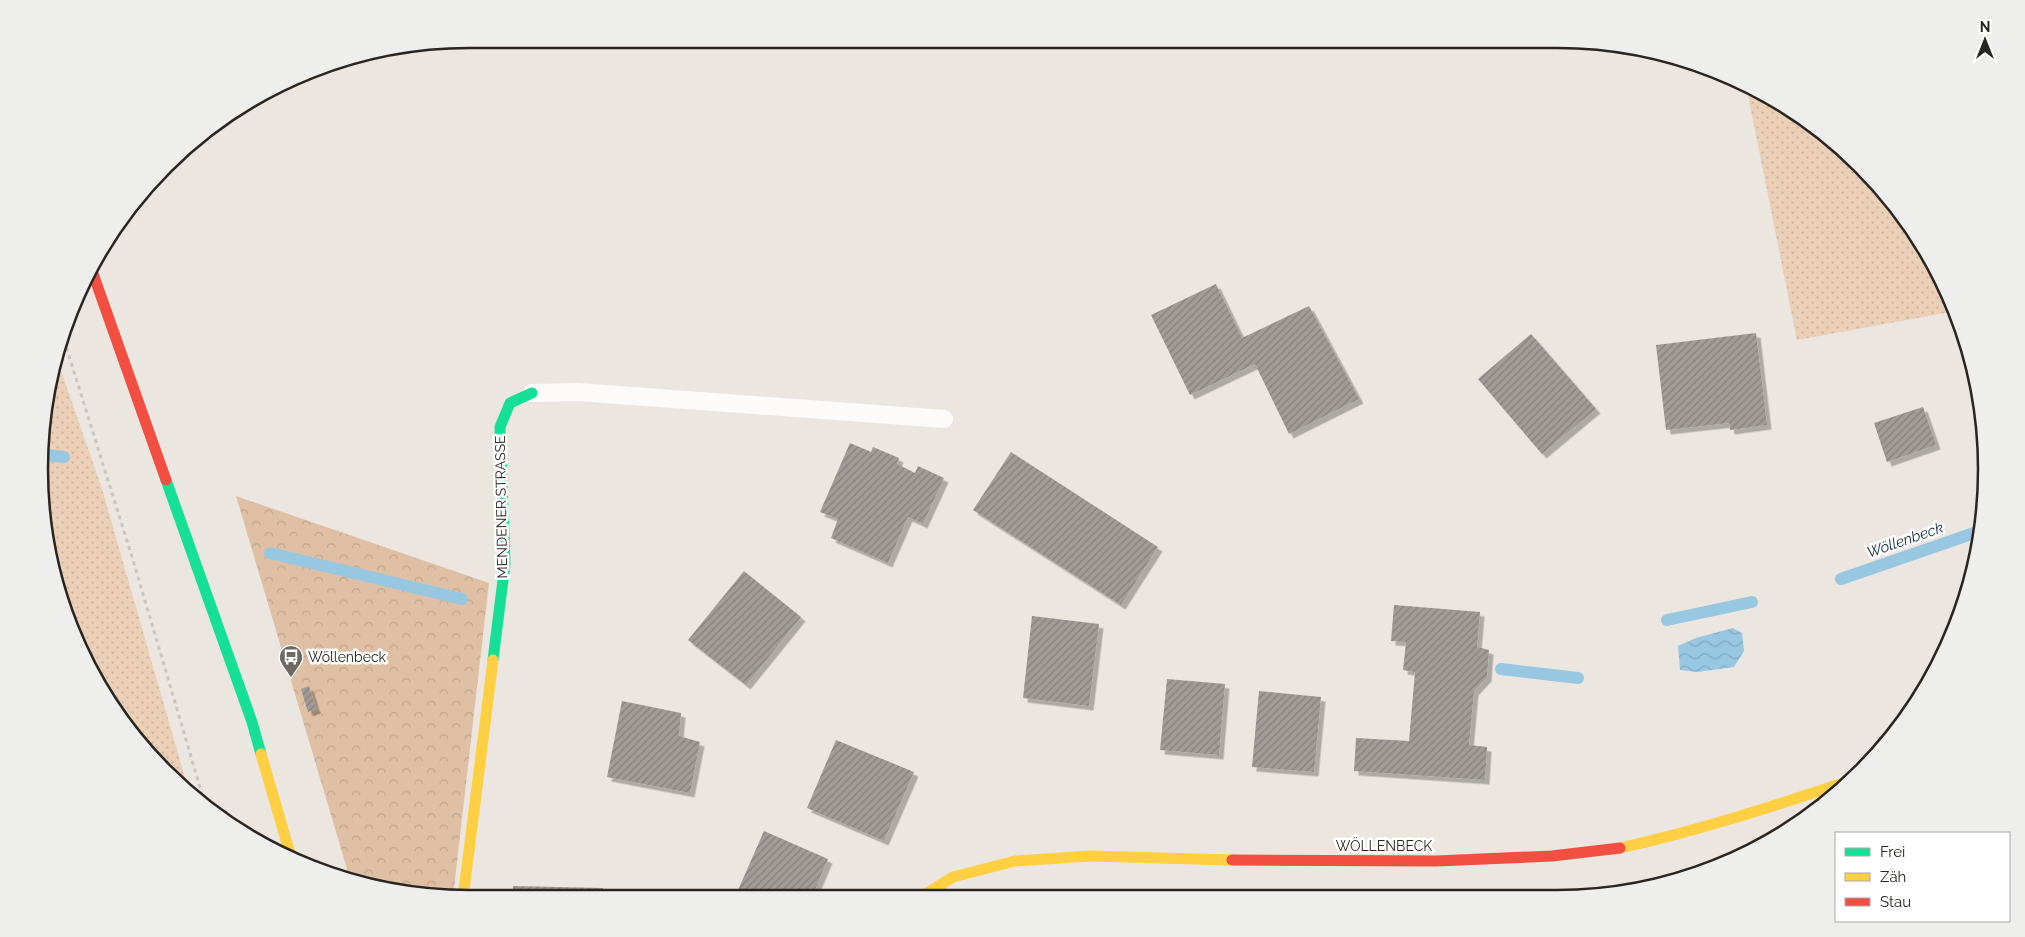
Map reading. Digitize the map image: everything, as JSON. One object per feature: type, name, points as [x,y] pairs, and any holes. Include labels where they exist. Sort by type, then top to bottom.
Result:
[{"type":"street","points":[[94,276],[252,722],[289,849]]},
{"type":"street","name":"MENDENER STRASSE","points":[[465,890],[505,564],[500,428],[510,403],[532,393]]},
{"type":"street","name":"WÖLLENBECK","points":[[932,890],[953,877],[1014,861],[1090,856],[1286,861],[1427,861],[1552,856],[1607,851],[1674,836],[1832,787]]},
{"type":"lane","name":"MENDENER STRASSE","points":[[532,393],[578,392],[944,419]]},
{"type":"path","points":[[143,201],[149,196]]},
{"type":"path","points":[[66,346],[133,560],[201,794]]},
{"type":"shaded area","points":[[1748,94],[1813,134],[1873,191],[1907,235],[1934,282],[1947,313],[1797,340]]},
{"type":"shaded area","points":[[60,368],[102,489],[186,780],[152,746],[118,702],[91,655],[70,604],[56,551],[48,496],[48,441]]},
{"type":"green space","points":[[236,496],[489,583],[454,889],[414,886],[348,871]]},
{"type":"water","points":[[1733,628],[1742,633],[1744,651],[1734,667],[1697,672],[1680,670],[1678,646],[1696,638]]},
{"type":"building","points":[[1216,284],[1242,338],[1309,306],[1359,399],[1289,434],[1255,364],[1190,395],[1151,315]]},
{"type":"building","points":[[1756,333],[1767,425],[1730,430],[1729,423],[1666,430],[1656,345]]},
{"type":"building","points":[[1531,334],[1596,409],[1542,454],[1478,379]]},
{"type":"building","points":[[1923,407],[1936,445],[1887,462],[1874,423]]},
{"type":"building","points":[[850,443],[871,452],[873,447],[899,458],[897,464],[915,473],[918,466],[944,478],[923,524],[908,517],[888,563],[831,538],[838,519],[820,512]]},
{"type":"building","points":[[1011,452],[1158,547],[1121,605],[973,510]]},
{"type":"building","points":[[744,571],[801,617],[746,685],[688,640]]},
{"type":"building","points":[[1394,605],[1480,612],[1477,647],[1489,650],[1487,677],[1474,691],[1469,745],[1487,747],[1485,780],[1354,771],[1356,738],[1409,741],[1415,672],[1403,670],[1406,642],[1391,641]]},
{"type":"building","points":[[1032,616],[1099,624],[1089,706],[1023,698]]},
{"type":"building","points":[[1167,679],[1225,684],[1219,755],[1160,750]]},
{"type":"building","points":[[309,686],[316,709],[308,712],[301,689]]},
{"type":"building","points":[[1259,691],[1321,697],[1314,772],[1252,767]]},
{"type":"building","points":[[622,701],[681,713],[679,736],[700,742],[690,793],[607,777]]},
{"type":"building","points":[[836,740],[914,772],[884,841],[807,808]]},
{"type":"building","points":[[764,831],[828,859],[815,890],[738,890]]},
{"type":"building","points":[[513,886],[603,888],[603,890],[513,890]]},
{"type":"waterway","name":"Wöllenbeck","points":[[48,455],[64,457]]},
{"type":"waterway","name":"Wöllenbeck","points":[[1841,579],[1972,534]]},
{"type":"waterway","name":"Wöllenbeck","points":[[270,553],[462,599]]},
{"type":"waterway","name":"Wöllenbeck","points":[[1667,620],[1752,602]]},
{"type":"waterway","name":"Wöllenbeck","points":[[1501,669],[1578,678]]},
{"type":"traffic: fast","points":[[493,660],[505,564],[500,427],[510,403],[532,393]]},
{"type":"traffic: fast","points":[[166,480],[252,722],[261,754]]},
{"type":"traffic: slow","points":[[464,890],[493,660]]},
{"type":"traffic: slow","points":[[261,754],[289,849]]},
{"type":"traffic: slow","points":[[1620,848],[1706,826],[1832,786]]},
{"type":"traffic: slow","points":[[932,890],[953,877],[1015,861],[1090,856],[1232,860]]},
{"type":"traffic: jam","points":[[94,276],[166,480]]},
{"type":"traffic: jam","points":[[1232,860],[1436,861],[1552,856],[1620,848]]},
{"type":"place","name":"Wöllenbeck","points":[[291,678]]}]
